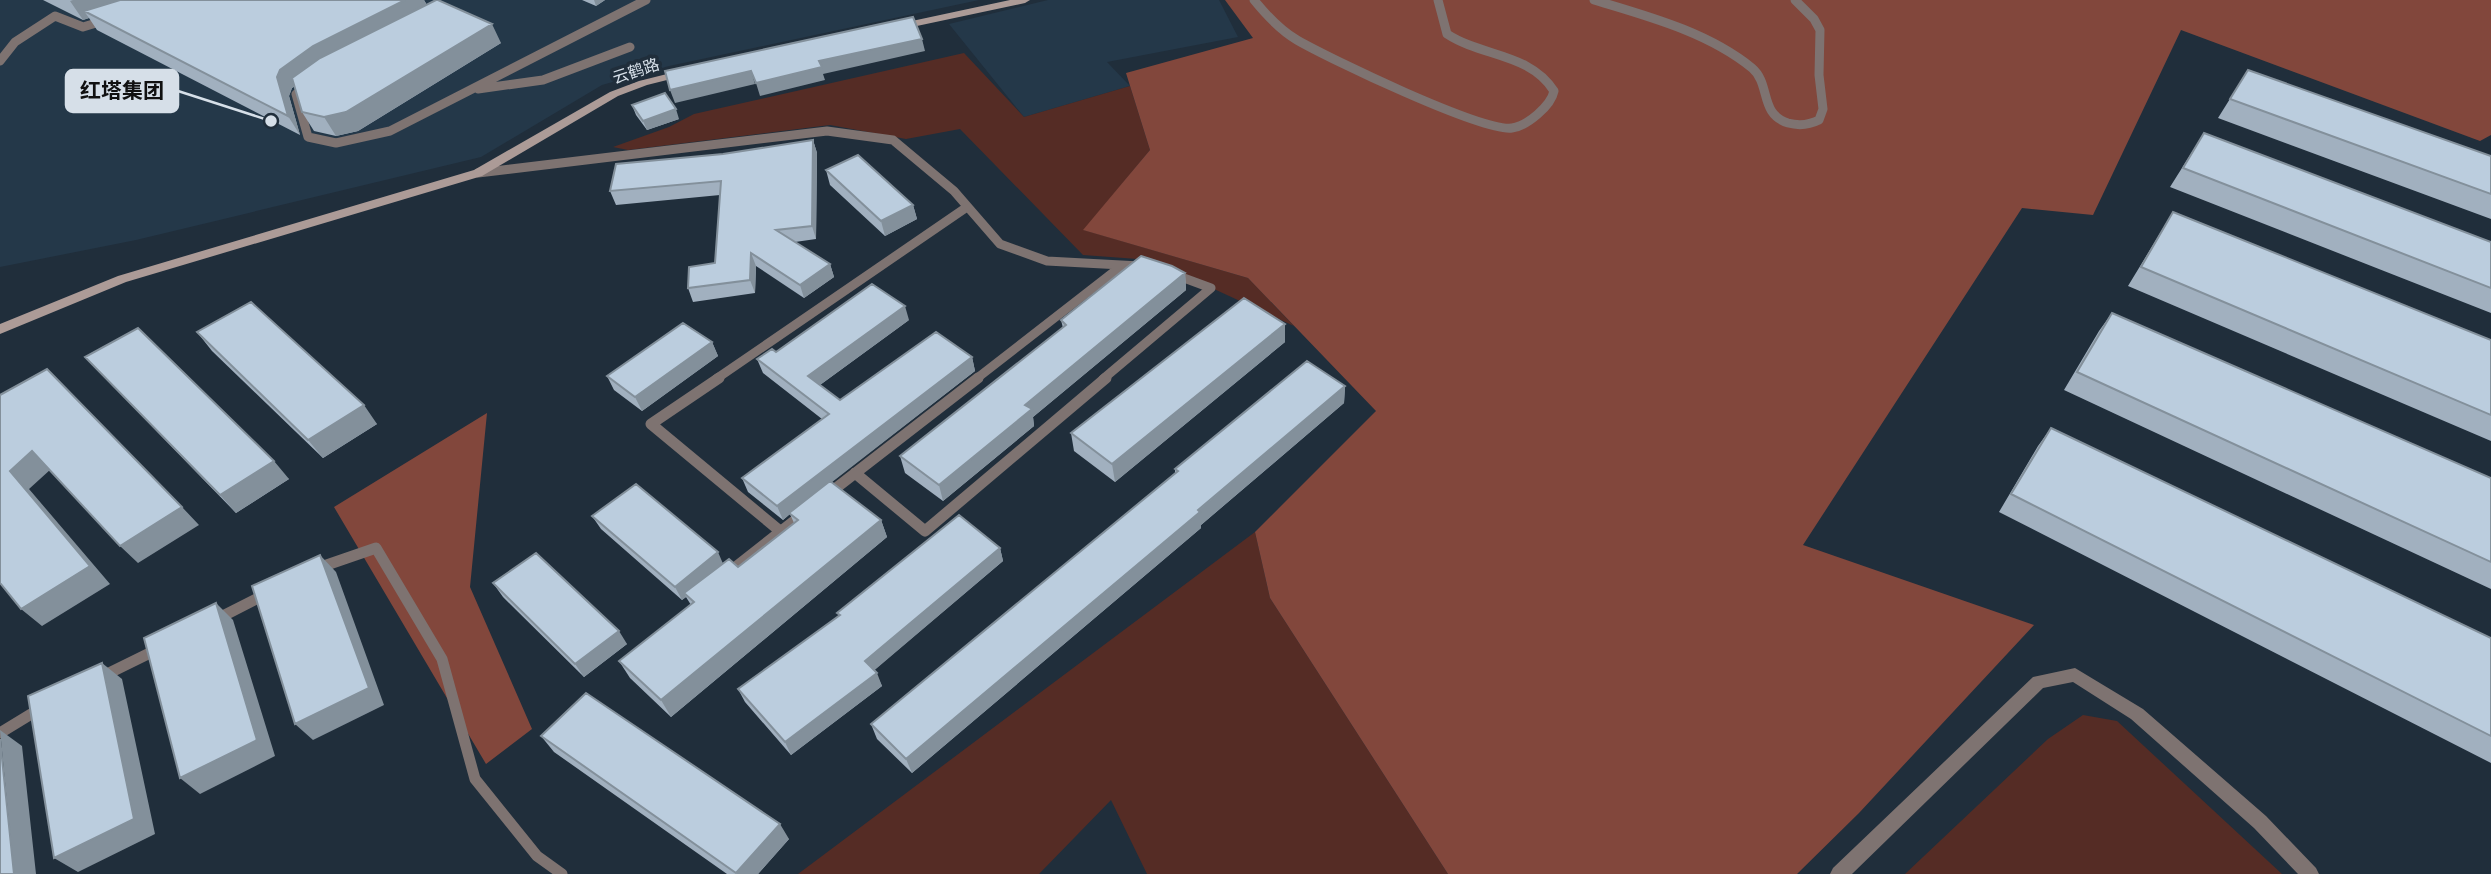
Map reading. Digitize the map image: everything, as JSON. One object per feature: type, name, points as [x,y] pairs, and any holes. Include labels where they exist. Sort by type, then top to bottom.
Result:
[{"type":"street","points":[[880,31],[1025,0]]},
{"type":"street","name":"云鹤路","points":[[0,330],[86,292],[133,275],[478,173],[614,94],[643,83],[696,71]]},
{"type":"street","points":[[1839,874],[2039,682],[2075,675],[2137,714],[2260,822],[2310,874]]},
{"type":"lane","points":[[316,78],[296,93],[308,136],[336,143],[390,131],[646,0]]},
{"type":"lane","points":[[1254,0],[1270,20],[1297,40],[1453,113],[1507,128],[1526,122],[1543,111],[1554,96],[1552,85],[1516,62],[1451,38],[1444,30],[1437,0]]},
{"type":"lane","points":[[1594,0],[1660,23],[1740,59],[1762,79],[1767,105],[1772,113],[1790,123],[1808,126],[1819,120],[1824,109],[1819,75],[1820,30],[1814,19],[1795,0]]},
{"type":"lane","points":[[0,61],[15,42],[55,16],[83,27],[120,16]]},
{"type":"lane","points":[[468,91],[543,80],[630,47]]},
{"type":"lane","points":[[478,173],[827,131],[893,140],[954,191],[1000,244],[1047,261],[1120,267],[1143,266],[1155,269]]},
{"type":"lane","points":[[780,531],[651,424],[967,206]]},
{"type":"lane","points":[[720,579],[1120,267]]},
{"type":"lane","points":[[855,473],[925,531],[1211,288],[1166,272]]},
{"type":"lane","points":[[300,576],[324,564],[376,548],[442,659],[475,779],[537,856],[562,874]]},
{"type":"lane","points":[[204,625],[276,589]]},
{"type":"lane","points":[[84,686],[168,643]]},
{"type":"lane","points":[[0,733],[48,704]]},
{"type":"shaded area","points":[[0,0],[979,0],[669,66],[602,85],[481,157],[136,240],[0,267]]},
{"type":"shaded area","points":[[1048,0],[1219,0],[1238,37],[1107,62],[1130,86],[1024,117],[949,24]]},
{"type":"shaded area","points":[[1225,0],[2491,0],[2491,135],[2480,141],[2181,30],[2093,215],[2022,208],[1803,545],[2034,625],[1859,813],[1797,874],[1448,874],[1270,598],[1255,532],[1376,411],[1248,278],[1083,230],[1150,150],[1126,73],[1253,38]]},
{"type":"shaded area","points":[[964,53],[1024,117],[1130,86],[1150,150],[1084,230],[1248,278],[1294,326],[1151,260],[1083,255],[960,129],[906,139],[830,125],[628,150],[613,147],[669,127],[694,114]]},
{"type":"shaded area","points":[[487,413],[470,587],[532,729],[486,764],[334,507]]},
{"type":"shaded area","points":[[1255,532],[1270,598],[1448,874],[1147,874],[1111,800],[1039,874],[798,874]]},
{"type":"shaded area","points":[[2083,715],[2117,721],[2282,874],[1905,874],[2048,739]]},
{"type":"building","points":[[120,0],[405,0],[313,46],[280,70],[277,77],[288,116],[84,11]]},
{"type":"building","points":[[436,0],[492,24],[346,112],[324,117],[302,112],[292,78],[320,58]]},
{"type":"building","points":[[913,17],[922,39],[819,61],[822,67],[756,83],[751,71],[670,90],[665,71]]},
{"type":"building","points":[[2248,70],[2491,156],[2491,194],[2230,99]]},
{"type":"building","points":[[665,93],[676,109],[643,121],[632,105]]},
{"type":"building","points":[[2204,133],[2491,242],[2491,288],[2183,168]]},
{"type":"building","points":[[813,140],[812,226],[776,230],[830,264],[800,285],[751,253],[750,280],[688,288],[689,267],[715,263],[721,181],[610,191],[616,164],[723,154]]},
{"type":"building","points":[[858,155],[913,205],[881,221],[826,170]]},
{"type":"building","points":[[2173,212],[2491,340],[2491,415],[2141,267]]},
{"type":"building","points":[[1141,256],[1185,273],[1025,405],[1032,409],[939,485],[900,456],[1066,325],[1061,320]]},
{"type":"building","points":[[872,284],[905,306],[808,376],[840,400],[936,332],[972,357],[777,506],[742,478],[829,414],[757,359],[772,349],[776,352]]},
{"type":"building","points":[[1244,298],[1285,324],[1112,464],[1071,433]]},
{"type":"building","points":[[251,302],[364,405],[308,440],[197,332]]},
{"type":"building","points":[[2112,313],[2491,478],[2491,562],[2077,372]]},
{"type":"building","points":[[683,323],[712,342],[635,397],[607,376]]},
{"type":"building","points":[[138,328],[274,461],[220,495],[85,357]]},
{"type":"building","points":[[1307,361],[1345,386],[1198,510],[1200,512],[906,759],[871,724],[1178,471],[1175,469]]},
{"type":"building","points":[[47,369],[182,507],[120,546],[32,451],[10,471],[90,566],[21,609],[0,583],[0,395]]},
{"type":"building","points":[[2051,428],[2491,638],[2491,736],[2011,494]]},
{"type":"building","points":[[830,481],[881,520],[661,700],[619,661],[694,602],[684,593],[729,559],[738,567],[798,520],[789,513]]},
{"type":"building","points":[[636,484],[718,552],[675,587],[592,516]]},
{"type":"building","points":[[959,515],[1000,548],[865,661],[877,673],[785,742],[738,689],[840,615],[837,613]]},
{"type":"building","points":[[536,553],[619,631],[575,664],[493,583]]},
{"type":"building","points":[[320,555],[369,688],[295,724],[252,586]]},
{"type":"building","points":[[216,603],[257,740],[180,778],[144,638]]},
{"type":"building","points":[[102,663],[134,819],[54,858],[28,696]]},
{"type":"building","points":[[586,693],[780,824],[736,873],[541,736]]},
{"type":"building","points":[[0,739],[14,874],[0,874]]},
{"type":"place","name":"红塔集团","points":[[271,121]]}]
